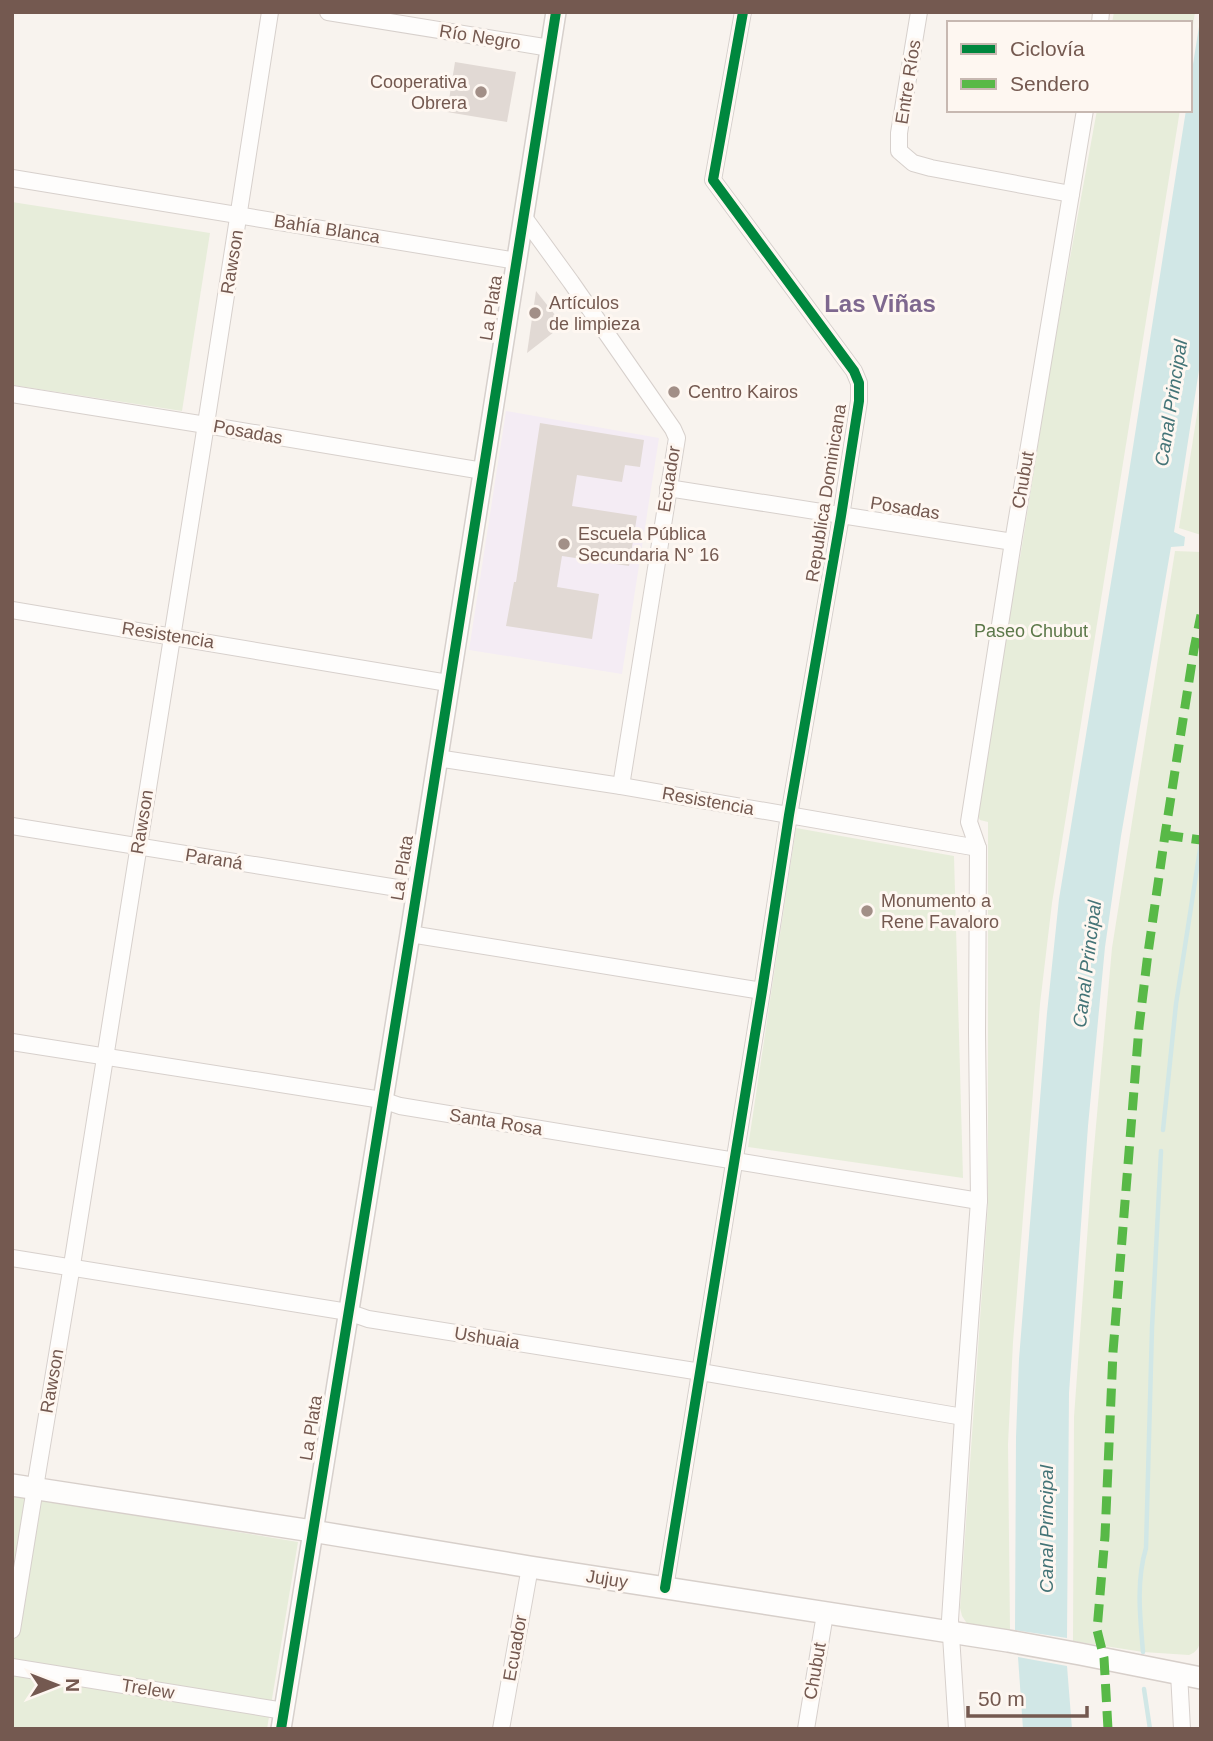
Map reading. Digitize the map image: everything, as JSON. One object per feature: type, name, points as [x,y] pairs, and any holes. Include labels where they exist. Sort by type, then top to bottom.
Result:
[{"type":"main road","name":"Jujuy","points":[[12,1485],[1008,1642],[1201,1678]]},
{"type":"street","name":"Rawson","points":[[12,1630],[270,12]]},
{"type":"street","name":"Río Negro","points":[[328,12],[550,48]]},
{"type":"street","name":"La Plata","points":[[283,1720],[556,12]]},
{"type":"street","name":"Republica Dominicana","points":[[665,1588],[789,815],[859,401],[859,383],[854,371],[713,180],[743,12]]},
{"type":"street","name":"Entre Ríos","points":[[919,12],[899,133],[899,151],[913,163],[932,168],[1071,194]]},
{"type":"street","name":"Chubut","points":[[957,1729],[951,1607],[979,1201],[978,848],[969,822],[1085,112]]},
{"type":"street","name":"Bahía Blanca","points":[[12,178],[517,261]]},
{"type":"street","name":"Ecuador","points":[[523,216],[677,438],[621,786]]},
{"type":"street","name":"Posadas","points":[[12,394],[483,471]]},
{"type":"street","name":"Posadas","points":[[668,488],[1013,542]]},
{"type":"street","name":"Resistencia","points":[[12,610],[448,683]]},
{"type":"street","name":"Resistencia","points":[[437,758],[621,786],[978,848]]},
{"type":"street","name":"Paraná","points":[[12,826],[416,891]]},
{"type":"street","points":[[410,934],[762,991]]},
{"type":"street","name":"Santa Rosa","points":[[12,1042],[382,1100],[400,1106],[979,1201]]},
{"type":"street","name":"Ushuaia","points":[[12,1258],[348,1312],[368,1319],[963,1417]]},
{"type":"street","name":"Ecuador","points":[[501,1729],[530,1567]]},
{"type":"street","name":"Chubut","points":[[806,1729],[825,1614]]},
{"type":"street","name":"Trelew","points":[[12,1667],[283,1720]]},
{"type":"street","points":[[1179,1674],[1182,1729]]},
{"type":"shaded area","name":"Escuela Pública Secundaria N° 16","points":[[506,411],[659,438],[622,674],[469,650]]},
{"type":"green space","points":[[1114,12],[1195,12],[1192,31],[1192,21],[1112,21]]},
{"type":"green space","name":"Paseo Chubut","points":[[1097,112],[1180,112],[1052,903],[1040,1004],[1013,1342],[1008,1444],[1010,1631],[968,1625],[960,1608],[988,1204],[988,822],[980,820],[976,813],[1005,624],[1020,558],[1052,357]]},
{"type":"green space","points":[[12,202],[210,233],[182,411],[12,385]]},
{"type":"green space","points":[[1201,389],[1201,535],[1179,528]]},
{"type":"green space","points":[[1175,551],[1201,552],[1201,1628],[1198,1647],[1189,1655],[1143,1652],[1073,1641],[1074,1417],[1112,948]]},
{"type":"green space","points":[[796,828],[954,856],[963,1178],[748,1147]]},
{"type":"green space","points":[[12,1495],[298,1542],[267,1729],[12,1729]]},
{"type":"water","name":"Canal Principal","points":[[1201,14],[1201,357],[1174,532],[1185,537],[1184,546],[1171,547],[1121,836],[1105,947],[1088,1126],[1069,1393],[1067,1638],[1015,1630],[1019,1359],[1059,899],[1186,112],[1192,112],[1192,70]]},
{"type":"water","points":[[1018,1657],[1067,1666],[1072,1729],[1023,1729]]},
{"type":"building","name":"Cooperativa Obrera","points":[[455,62],[516,72],[507,122],[447,112]]},
{"type":"building","points":[[536,291],[563,325],[527,353]]},
{"type":"building","points":[[540,423],[644,440],[640,467],[625,465],[622,482],[577,475],[572,506],[637,516],[629,566],[562,556],[557,587],[599,594],[592,639],[506,626],[516,582]]},
{"type":"waterway","points":[[1163,1130],[1176,1004],[1201,843]]},
{"type":"waterway","points":[[1143,1652],[1140,1586],[1146,1548],[1152,1328],[1161,1151]]},
{"type":"waterway","points":[[1144,1689],[1150,1729]]},
{"type":"marked path","points":[[1108,1729],[1104,1658],[1097,1630],[1105,1536],[1113,1352],[1139,1027],[1165,835],[1201,615]]},
{"type":"marked path","points":[[1165,835],[1201,840]]},
{"type":"cycle path","points":[[281,1729],[556,12]]},
{"type":"cycle path","points":[[665,1588],[789,815],[859,401],[859,383],[854,371],[713,180],[743,12]]},
{"type":"place","name":"Cooperativa Obrera","points":[[481,92]]},
{"type":"place","name":"Artículos de limpieza","points":[[535,313]]},
{"type":"place","name":"Centro Kairos","points":[[674,392]]},
{"type":"place","name":"Escuela Pública Secundaria N° 16","points":[[564,544]]},
{"type":"place","name":"Monumento a Rene Favaloro","points":[[867,911]]},
{"type":"district","name":"Las Viñas","points":[[880,303]]}]
